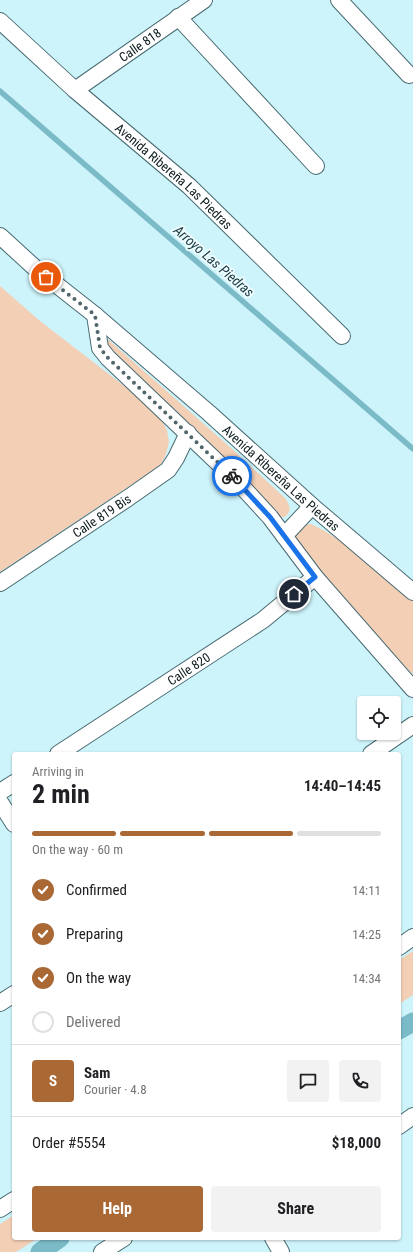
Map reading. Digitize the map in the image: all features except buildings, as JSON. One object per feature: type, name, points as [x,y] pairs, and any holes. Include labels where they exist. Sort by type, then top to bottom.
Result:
[{"type":"street","name":"Calle 818","points":[[75,90],[204,0]]},
{"type":"street","points":[[339,0],[409,75]]},
{"type":"street","points":[[178,17],[316,166]]},
{"type":"street","name":"Avenida Ribereña Las Piedras","points":[[0,21],[75,90],[189,186],[342,336]]},
{"type":"street","name":"Avenida Ribereña Las Piedras","points":[[0,236],[34,267],[95,315],[209,413],[312,506],[413,592]]},
{"type":"street","points":[[95,315],[100,348],[105,354],[236,480],[270,517],[315,577],[413,689]]},
{"type":"street","name":"Calle 819 Bis","points":[[0,583],[168,470],[176,458],[188,433]]},
{"type":"street","points":[[284,536],[312,506]]},
{"type":"street","name":"Calle 820","points":[[61,752],[263,620],[315,577]]},
{"type":"street","points":[[374,752],[413,725]]},
{"type":"street","points":[[0,792],[12,783]]},
{"type":"street","points":[[0,802],[12,821]]},
{"type":"street","points":[[401,946],[413,937]]},
{"type":"street","points":[[0,1003],[12,995]]},
{"type":"street","points":[[401,1125],[413,1116]]},
{"type":"street","points":[[0,1209],[12,1201]]},
{"type":"street","points":[[102,1252],[121,1240]]},
{"type":"street","points":[[274,1240],[281,1252]]},
{"type":"shaded area","points":[[0,286],[40,321],[136,395],[159,415],[167,430],[169,442],[162,463],[152,471],[0,572]]},
{"type":"shaded area","points":[[102,334],[230,447],[286,499],[290,508],[285,517],[276,517],[112,358]]},
{"type":"shaded area","points":[[311,524],[325,531],[352,549],[413,600],[413,674],[382,648],[316,572],[295,539],[300,528]]},
{"type":"shaded area","points":[[413,951],[413,995],[401,1003],[401,959]]},
{"type":"shaded area","points":[[12,1216],[12,1240],[35,1240],[16,1252],[0,1252],[0,1224]]},
{"type":"waterway","name":"Arroyo Las Piedras","points":[[0,91],[413,449]]},
{"type":"waterway","points":[[401,1029],[413,1022]]},
{"type":"waterway","points":[[40,1252],[57,1240]]},
{"type":"way so far","points":[[46,277],[95,315],[100,348],[108,358],[232,476]]},
{"type":"route","points":[[232,476],[270,517],[315,577],[294,594]]}]
